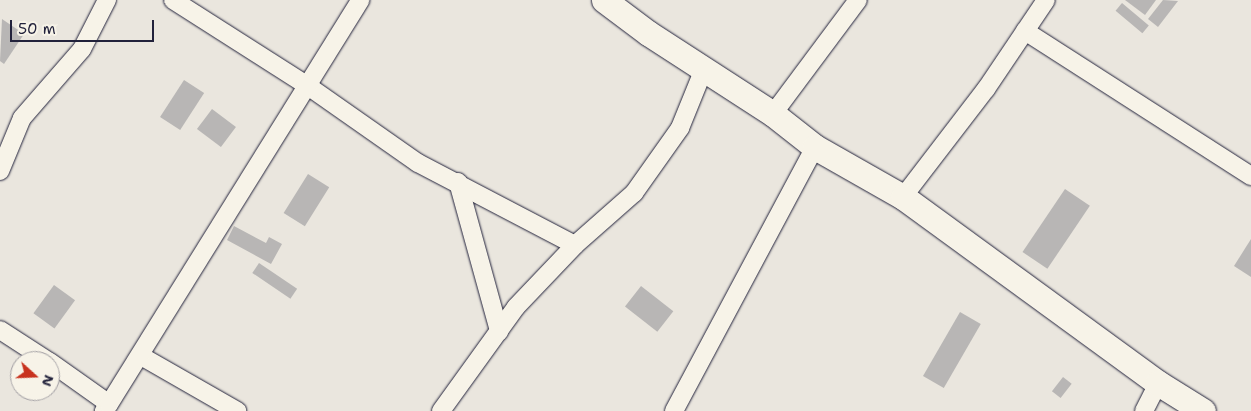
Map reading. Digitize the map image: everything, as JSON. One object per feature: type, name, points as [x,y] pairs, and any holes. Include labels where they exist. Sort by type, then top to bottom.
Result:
[{"type":"street","points":[[0,171],[5,144],[22,118],[82,49],[107,0]]},
{"type":"street","points":[[173,0],[308,86],[418,163],[458,182],[575,245]]},
{"type":"street","points":[[60,371],[107,407],[141,356],[360,0]]},
{"type":"street","points":[[604,0],[648,33],[773,114],[815,147],[904,197],[1158,382],[1203,411]]},
{"type":"street","points":[[773,114],[858,0]]},
{"type":"street","points":[[904,197],[986,89],[1046,0]]},
{"type":"street","points":[[1025,31],[1251,176]]},
{"type":"street","points":[[441,411],[516,308],[575,245],[634,194],[680,128],[704,68]]},
{"type":"street","points":[[674,411],[815,147]]},
{"type":"street","points":[[458,182],[499,331]]},
{"type":"street","points":[[0,330],[32,351]]},
{"type":"street","points":[[141,356],[237,411]]},
{"type":"street","points":[[1144,411],[1158,382]]},
{"type":"building","points":[[1125,0],[1156,0],[1145,15]]},
{"type":"building","points":[[1163,0],[1178,1],[1158,27],[1148,19]]},
{"type":"building","points":[[1122,3],[1149,25],[1142,33],[1116,11]]},
{"type":"building","points":[[2,19],[24,34],[4,64],[0,61]]},
{"type":"building","points":[[184,80],[204,93],[180,130],[160,117]]},
{"type":"building","points":[[212,109],[236,127],[221,147],[197,129]]},
{"type":"building","points":[[308,174],[329,187],[305,226],[284,213]]},
{"type":"building","points":[[1065,189],[1090,206],[1047,269],[1023,252]]},
{"type":"building","points":[[234,226],[266,243],[269,237],[282,244],[271,264],[227,240]]},
{"type":"building","points":[[1251,239],[1251,277],[1234,266]]},
{"type":"building","points":[[259,263],[297,289],[290,299],[252,273]]},
{"type":"building","points":[[54,285],[75,300],[54,329],[33,313]]},
{"type":"building","points":[[641,286],[673,311],[657,332],[625,306]]},
{"type":"building","points":[[960,312],[981,324],[944,388],[923,376]]},
{"type":"building","points":[[1063,377],[1072,384],[1061,398],[1052,391]]}]
